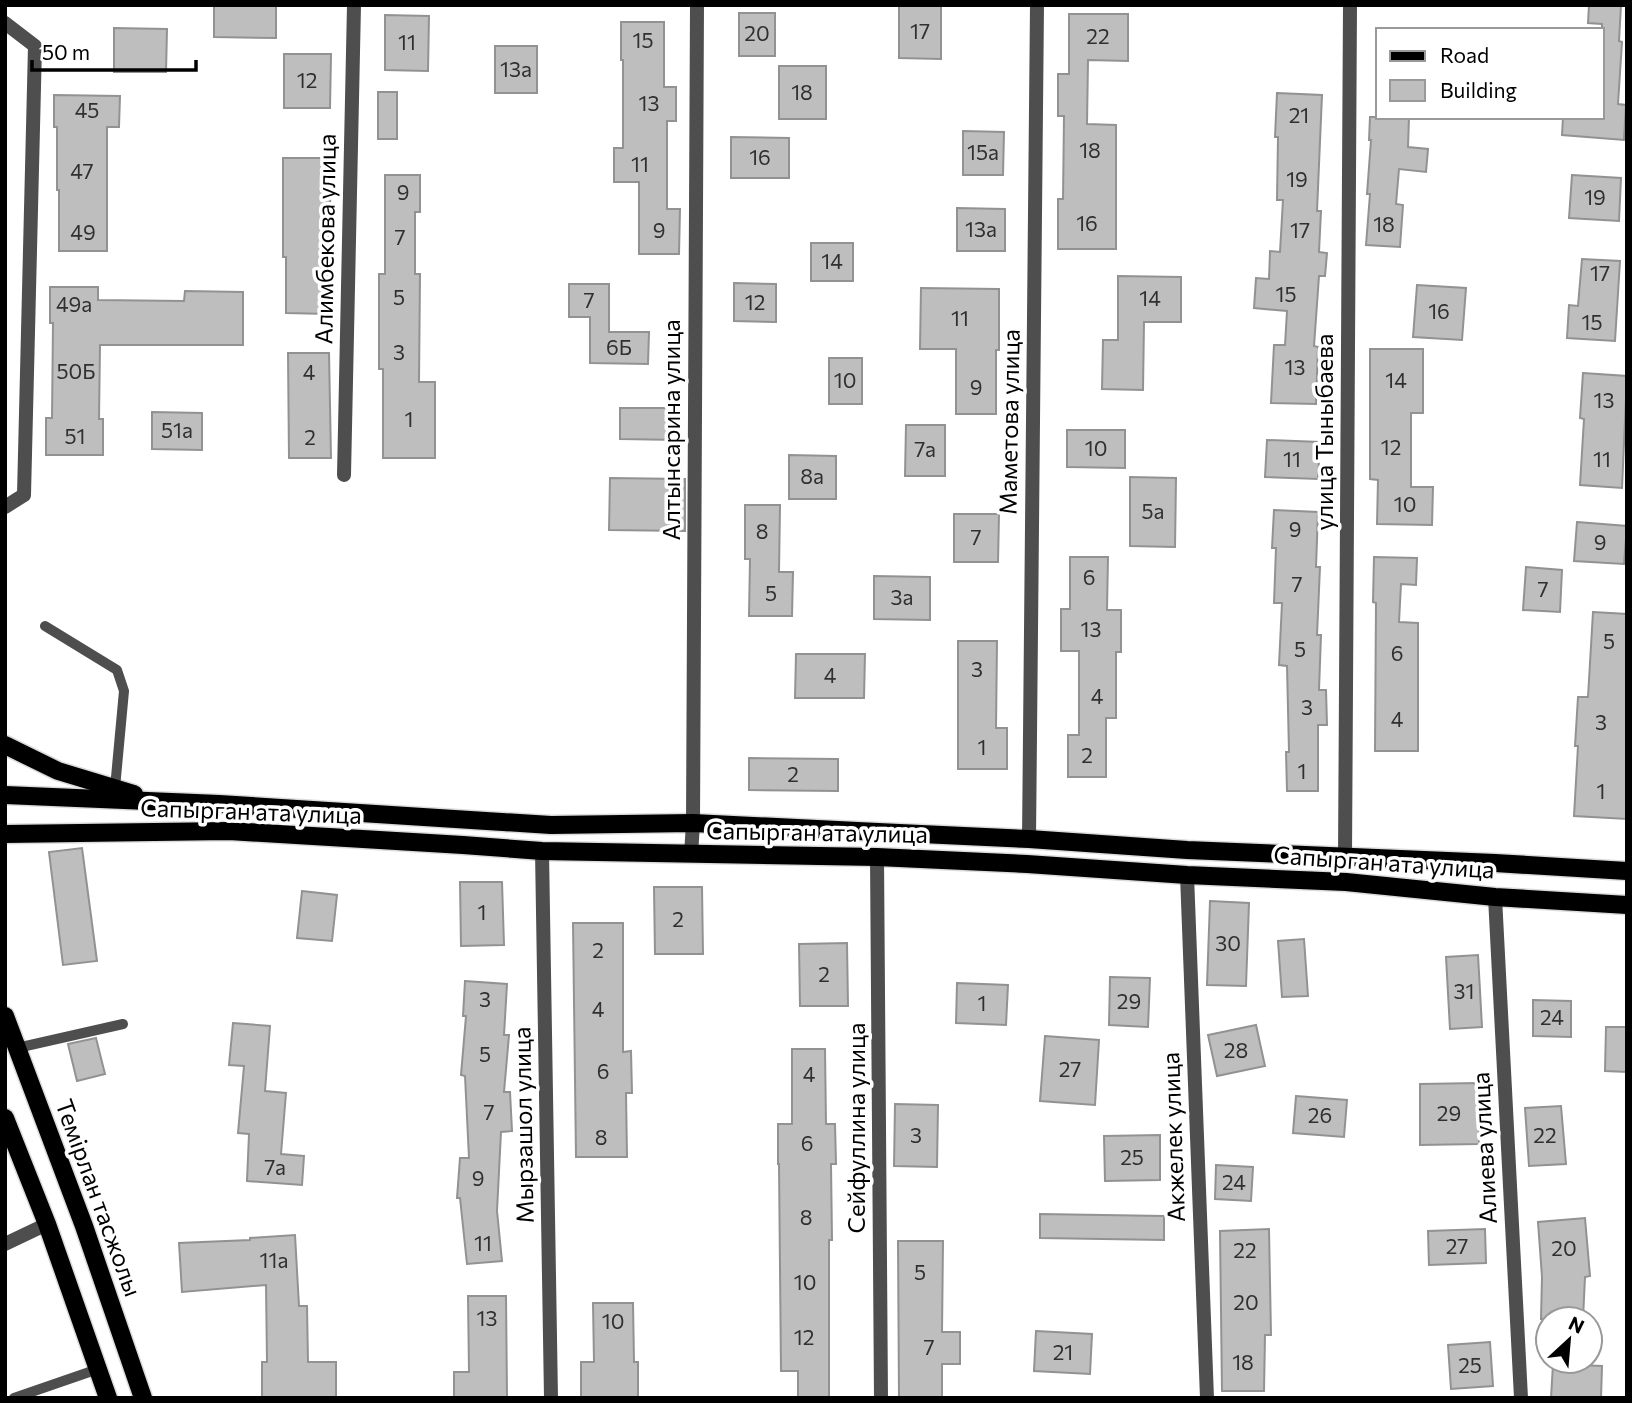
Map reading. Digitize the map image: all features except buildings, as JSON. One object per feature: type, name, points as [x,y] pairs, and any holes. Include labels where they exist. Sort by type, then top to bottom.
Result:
[{"type":"main road","points":[[5,745],[58,771],[161,802]]},
{"type":"main road","name":"Сапырган ата улица","points":[[5,795],[551,825],[693,823],[1627,871]]},
{"type":"main road","name":"Сапырган ата улица","points":[[5,834],[229,831],[542,851],[1027,864],[1346,882],[1495,897],[1627,905]]},
{"type":"main road","name":"Темірлан тасжолы","points":[[5,1016],[84,1226],[143,1398]]},
{"type":"main road","points":[[5,1118],[47,1224],[108,1398]]},
{"type":"street","name":"Алимбекова улица","points":[[344,475],[354,5]]},
{"type":"street","name":"Алтынсарина улица","points":[[691,855],[697,5]]},
{"type":"street","name":"Маметова улица","points":[[1029,839],[1037,5]]},
{"type":"street","name":"улица Тыныбаева","points":[[1345,858],[1350,5]]},
{"type":"street","points":[[5,23],[35,47],[24,495],[5,507]]},
{"type":"street","name":"Мырзашол улица","points":[[542,851],[551,1398]]},
{"type":"street","name":"Сейфуллина улица","points":[[877,858],[881,1398]]},
{"type":"street","name":"Акжелек улица","points":[[1187,875],[1207,1398]]},
{"type":"street","name":"Алиева улица","points":[[1495,897],[1521,1398]]},
{"type":"street","points":[[5,1244],[47,1224]]},
{"type":"lane","points":[[45,626],[117,670],[124,691],[115,788]]},
{"type":"lane","points":[[17,1048],[123,1024]]},
{"type":"lane","points":[[14,1398],[98,1369]]}]
